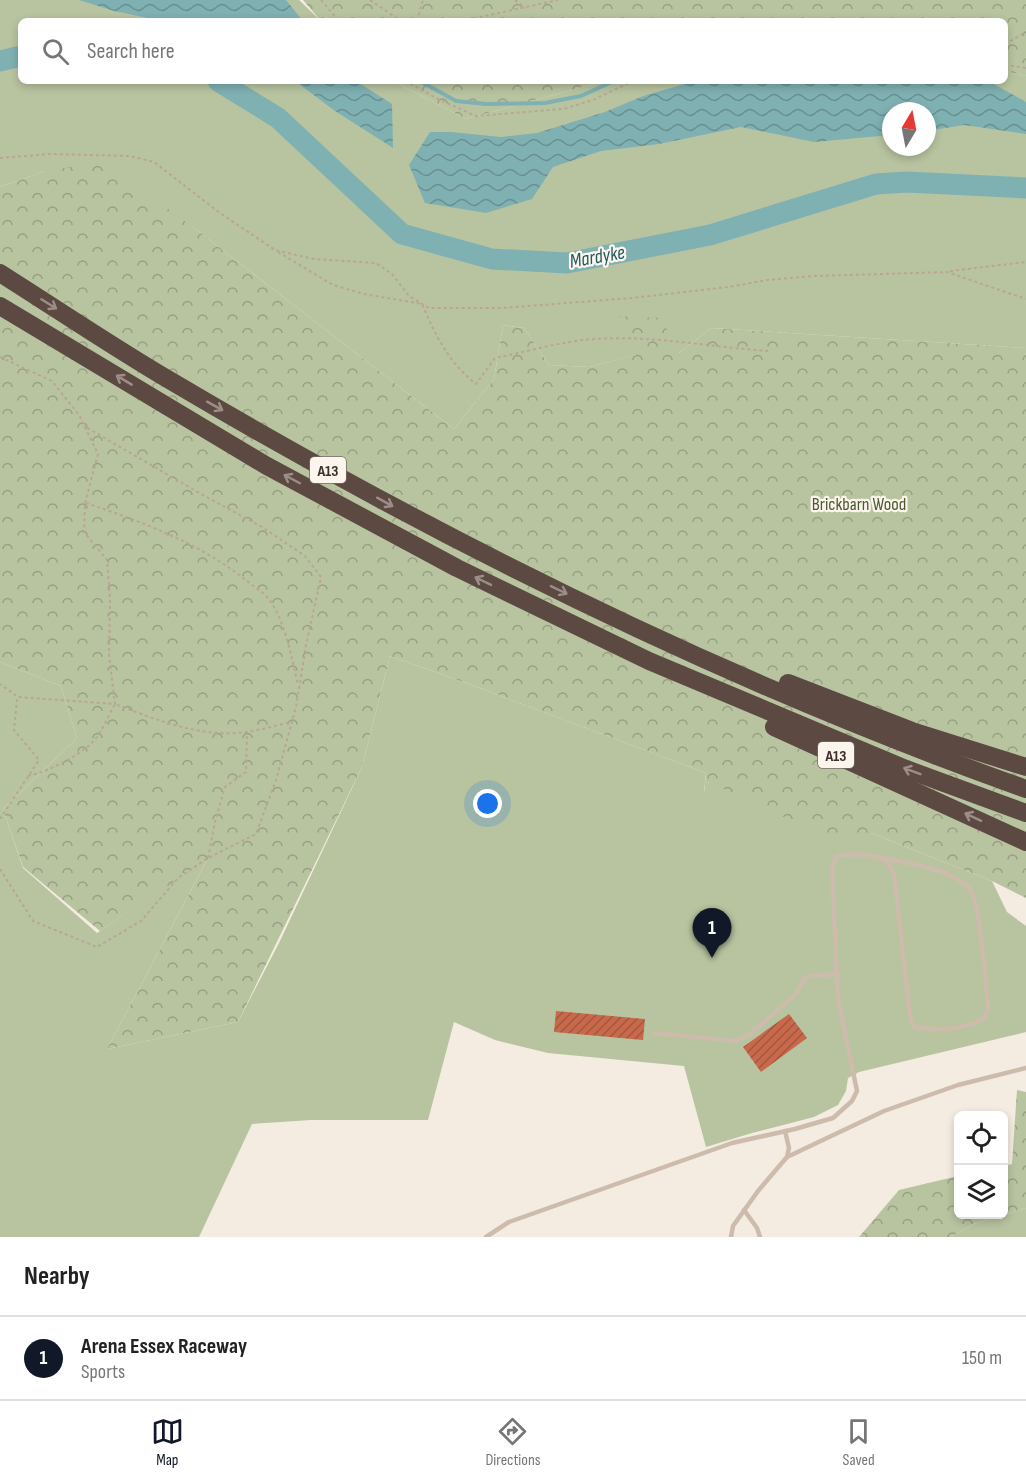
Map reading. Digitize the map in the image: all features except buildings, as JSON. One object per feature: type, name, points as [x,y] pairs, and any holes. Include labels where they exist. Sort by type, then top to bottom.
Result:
[{"type":"highway","name":"A13","points":[[0,273],[170,381],[433,529],[709,663],[815,708],[1026,789]]},
{"type":"highway","name":"A13","points":[[0,306],[267,466],[457,568],[649,661],[906,769],[1026,813]]},
{"type":"highway","name":"A13","points":[[670,644],[723,655],[794,686],[912,732],[1026,767]]},
{"type":"highway","name":"A13","points":[[649,661],[706,695],[1026,842]]},
{"type":"lane","points":[[486,1237],[509,1222],[732,1143],[833,1118],[852,1101],[857,1091],[838,999],[832,868],[836,856],[866,855],[928,868],[954,877],[970,888],[977,906],[988,1007],[985,1018],[975,1024],[949,1028],[929,1030],[914,1027],[910,1016],[894,873],[885,861],[866,855]]},
{"type":"lane","points":[[653,1033],[736,1041],[750,1035],[796,994],[808,976],[837,974]]},
{"type":"lane","points":[[731,1237],[733,1226],[744,1210],[788,1157],[884,1111],[958,1085],[1026,1068]]},
{"type":"lane","points":[[785,1131],[789,1148],[788,1157]]},
{"type":"lane","points":[[744,1210],[757,1228],[760,1237]]},
{"type":"path","points":[[321,0],[336,18]]},
{"type":"path","points":[[370,0],[397,18]]},
{"type":"path","points":[[418,18],[423,0]]},
{"type":"path","points":[[515,0],[525,8]]},
{"type":"path","points":[[477,18],[558,0]]},
{"type":"path","points":[[1008,42],[1026,32]]},
{"type":"path","points":[[1008,65],[1026,68]]},
{"type":"path","points":[[410,84],[476,116],[563,109],[593,100],[627,84]]},
{"type":"path","points":[[0,158],[62,154],[130,156],[154,162],[220,213],[333,285],[364,294],[422,304]]},
{"type":"path","points":[[276,250],[314,259],[376,263],[392,274],[409,296],[429,308],[502,308],[681,293],[767,280],[815,276],[947,272],[1026,262]]},
{"type":"path","points":[[947,272],[1026,299]]},
{"type":"path","points":[[422,304],[436,337],[459,370],[476,384],[495,358],[593,339],[694,342],[726,348],[768,351]]},
{"type":"path","points":[[0,357],[52,381],[79,415],[98,454],[86,503],[84,532],[107,560],[110,599],[109,656],[115,704],[96,738],[65,762],[28,776]]},
{"type":"path","points":[[0,869],[33,921],[97,947],[141,921],[178,878],[208,858],[256,834],[276,780],[292,722],[321,577],[305,556],[262,527],[84,426]]},
{"type":"path","points":[[86,503],[154,527],[190,544],[233,570],[268,598],[285,632],[299,688]]},
{"type":"path","points":[[0,684],[18,697],[115,704],[160,721],[213,733],[247,732],[292,722]]},
{"type":"path","points":[[0,819],[39,760],[14,730],[18,697]]},
{"type":"path","points":[[208,858],[214,822],[225,787],[246,772],[247,732]]},
{"type":"green space","points":[[0,0],[299,0],[318,18],[18,18],[18,84],[399,84],[466,119],[594,84],[1008,84],[1008,72],[1026,76],[1026,348],[711,328],[679,353],[620,316],[637,355],[589,367],[549,365],[524,328],[503,325],[494,379],[454,429],[193,227],[45,171],[0,187]]},
{"type":"green space","points":[[303,0],[1026,0],[1026,76],[1008,72],[1008,18],[318,18]]},
{"type":"green space","points":[[399,84],[594,84],[466,119]]},
{"type":"green space","name":"Brickbarn Wood","points":[[103,162],[193,227],[454,429],[494,379],[503,325],[524,328],[549,365],[589,367],[636,355],[619,316],[661,318],[679,353],[711,328],[1026,348],[1026,898],[992,881],[871,833],[820,834],[709,782],[704,795],[706,773],[390,656],[362,767],[238,1022],[107,1049],[207,860],[100,931],[23,867],[3,809],[77,738],[61,686],[0,662],[0,187],[45,171]]},
{"type":"green space","points":[[390,656],[706,773],[704,792],[709,782],[871,833],[992,881],[1007,912],[1026,926],[1026,1032],[859,1072],[848,1078],[846,1091],[838,1105],[814,1117],[706,1147],[684,1066],[548,1053],[495,1040],[454,1022],[428,1120],[311,1120],[252,1124],[199,1237],[0,1237],[0,662],[61,686],[77,738],[3,809],[23,868],[97,933],[208,858],[107,1049],[238,1022],[280,941],[362,767]]},
{"type":"green space","points":[[1017,1090],[1026,1092],[1026,1208],[1008,1214],[1008,1165],[1012,1164]]},
{"type":"green space","points":[[954,1177],[954,1219],[990,1219],[974,1224],[951,1237],[859,1237],[899,1190]]},
{"type":"green space","points":[[1026,1208],[1026,1237],[951,1237],[974,1224],[990,1219],[1008,1219],[1008,1214]]},
{"type":"water","points":[[79,0],[286,0],[301,18],[148,18]]},
{"type":"water","points":[[299,84],[361,84],[392,104],[393,148],[335,111]]},
{"type":"water","points":[[685,84],[994,84],[1026,102],[1026,134],[964,125],[936,130],[936,102],[882,102],[882,136],[814,142],[741,127],[659,144],[601,151],[553,167],[532,199],[486,213],[425,203],[409,165],[430,132],[501,137],[537,133],[605,112],[643,96]]},
{"type":"waterway","name":"Mardyke","points":[[0,61],[18,57]]},
{"type":"waterway","name":"Mardyke","points":[[223,84],[278,118],[402,234],[492,259],[567,263],[710,235],[876,184],[907,182],[1026,188]]},
{"type":"waterway","points":[[425,84],[456,101],[486,104],[545,103],[581,96],[607,84]]},
{"type":"place","name":"Arena Essex Raceway","points":[[712,958]]}]
